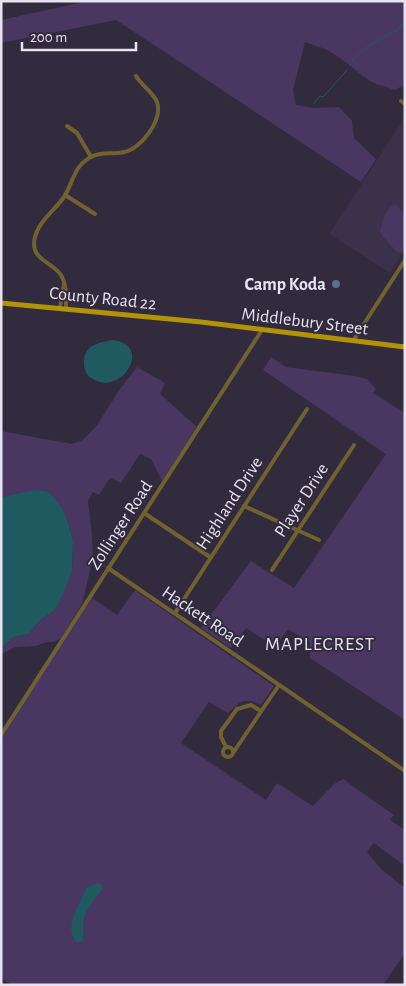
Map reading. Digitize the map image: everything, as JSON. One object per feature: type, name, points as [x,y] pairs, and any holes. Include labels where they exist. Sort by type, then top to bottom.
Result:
[{"type":"main road","name":"County Road 22","points":[[1,303],[201,322]]},
{"type":"main road","name":"Middlebury Street","points":[[201,322],[405,347]]},
{"type":"street","points":[[63,308],[66,291],[60,273],[40,257],[35,248],[34,239],[39,226],[65,195],[79,166],[90,157],[100,153],[116,154],[134,149],[154,123],[158,113],[157,103],[136,76]]},
{"type":"street","points":[[67,126],[81,139],[90,157]]},
{"type":"street","points":[[65,195],[95,214]]},
{"type":"street","points":[[353,341],[405,260]]},
{"type":"street","name":"Zollinger Road","points":[[1,734],[262,330]]},
{"type":"street","name":"Highland Drive","points":[[175,612],[307,409]]},
{"type":"street","name":"Player Drive","points":[[272,570],[354,444]]},
{"type":"street","points":[[244,506],[319,540]]},
{"type":"street","points":[[144,513],[210,557]]},
{"type":"street","name":"Hackett Road","points":[[108,568],[405,771]]},
{"type":"street","points":[[226,747],[223,752],[225,756],[230,757],[279,685]]},
{"type":"street","points":[[233,753],[232,748],[226,747],[220,737],[221,731],[237,709],[251,705],[261,711]]},
{"type":"shaded area","points":[[88,1],[405,1],[405,85],[394,90],[375,83],[331,52],[305,42],[293,90],[296,105],[313,108],[339,107],[352,121],[354,138],[376,159],[361,182],[116,20],[1,43],[1,20]]},
{"type":"shaded area","points":[[405,117],[405,250],[390,273],[329,234]]},
{"type":"shaded area","points":[[395,204],[405,214],[405,250],[401,253],[397,252],[380,233],[388,209]]},
{"type":"shaded area","points":[[112,340],[124,344],[131,350],[132,359],[129,368],[123,376],[114,381],[104,383],[88,375],[85,369],[84,358],[92,346]]},
{"type":"shaded area","points":[[271,357],[286,367],[367,379],[376,389],[373,393],[405,413],[405,720],[310,658],[310,643],[288,629],[275,647],[246,628],[231,648],[201,628],[251,561],[294,588],[386,454],[263,370]]},
{"type":"shaded area","points":[[137,367],[165,383],[160,394],[197,427],[162,481],[151,459],[140,454],[121,483],[110,478],[99,495],[93,492],[88,501],[93,558],[82,604],[61,638],[54,642],[35,646],[16,647],[1,654],[1,648],[14,637],[29,634],[39,621],[55,610],[72,571],[73,541],[67,519],[9,496],[1,497],[1,431],[72,444],[83,440],[97,425],[120,389]]},
{"type":"shaded area","points":[[35,490],[49,492],[61,507],[67,519],[73,541],[72,571],[55,610],[39,621],[29,634],[14,637],[1,648],[1,497]]},
{"type":"shaded area","points":[[135,590],[274,686],[261,705],[252,701],[242,701],[228,713],[209,702],[181,743],[266,800],[277,783],[313,806],[334,784],[343,779],[394,815],[390,820],[405,830],[405,866],[374,843],[367,852],[382,870],[405,888],[405,953],[383,985],[12,985],[1,978],[1,735],[68,631],[92,598],[117,615]]},
{"type":"shaded area","points":[[98,883],[102,885],[102,890],[86,913],[83,923],[83,940],[76,942],[71,929],[74,915],[86,888]]},
{"type":"waterway","points":[[350,65],[358,54],[400,28],[405,22]]},
{"type":"waterway","points":[[313,104],[320,96],[323,97],[347,70]]},
{"type":"place","name":"Camp Koda","points":[[336,284]]},
{"type":"district","name":"MAPLECREST","points":[[320,643]]}]
